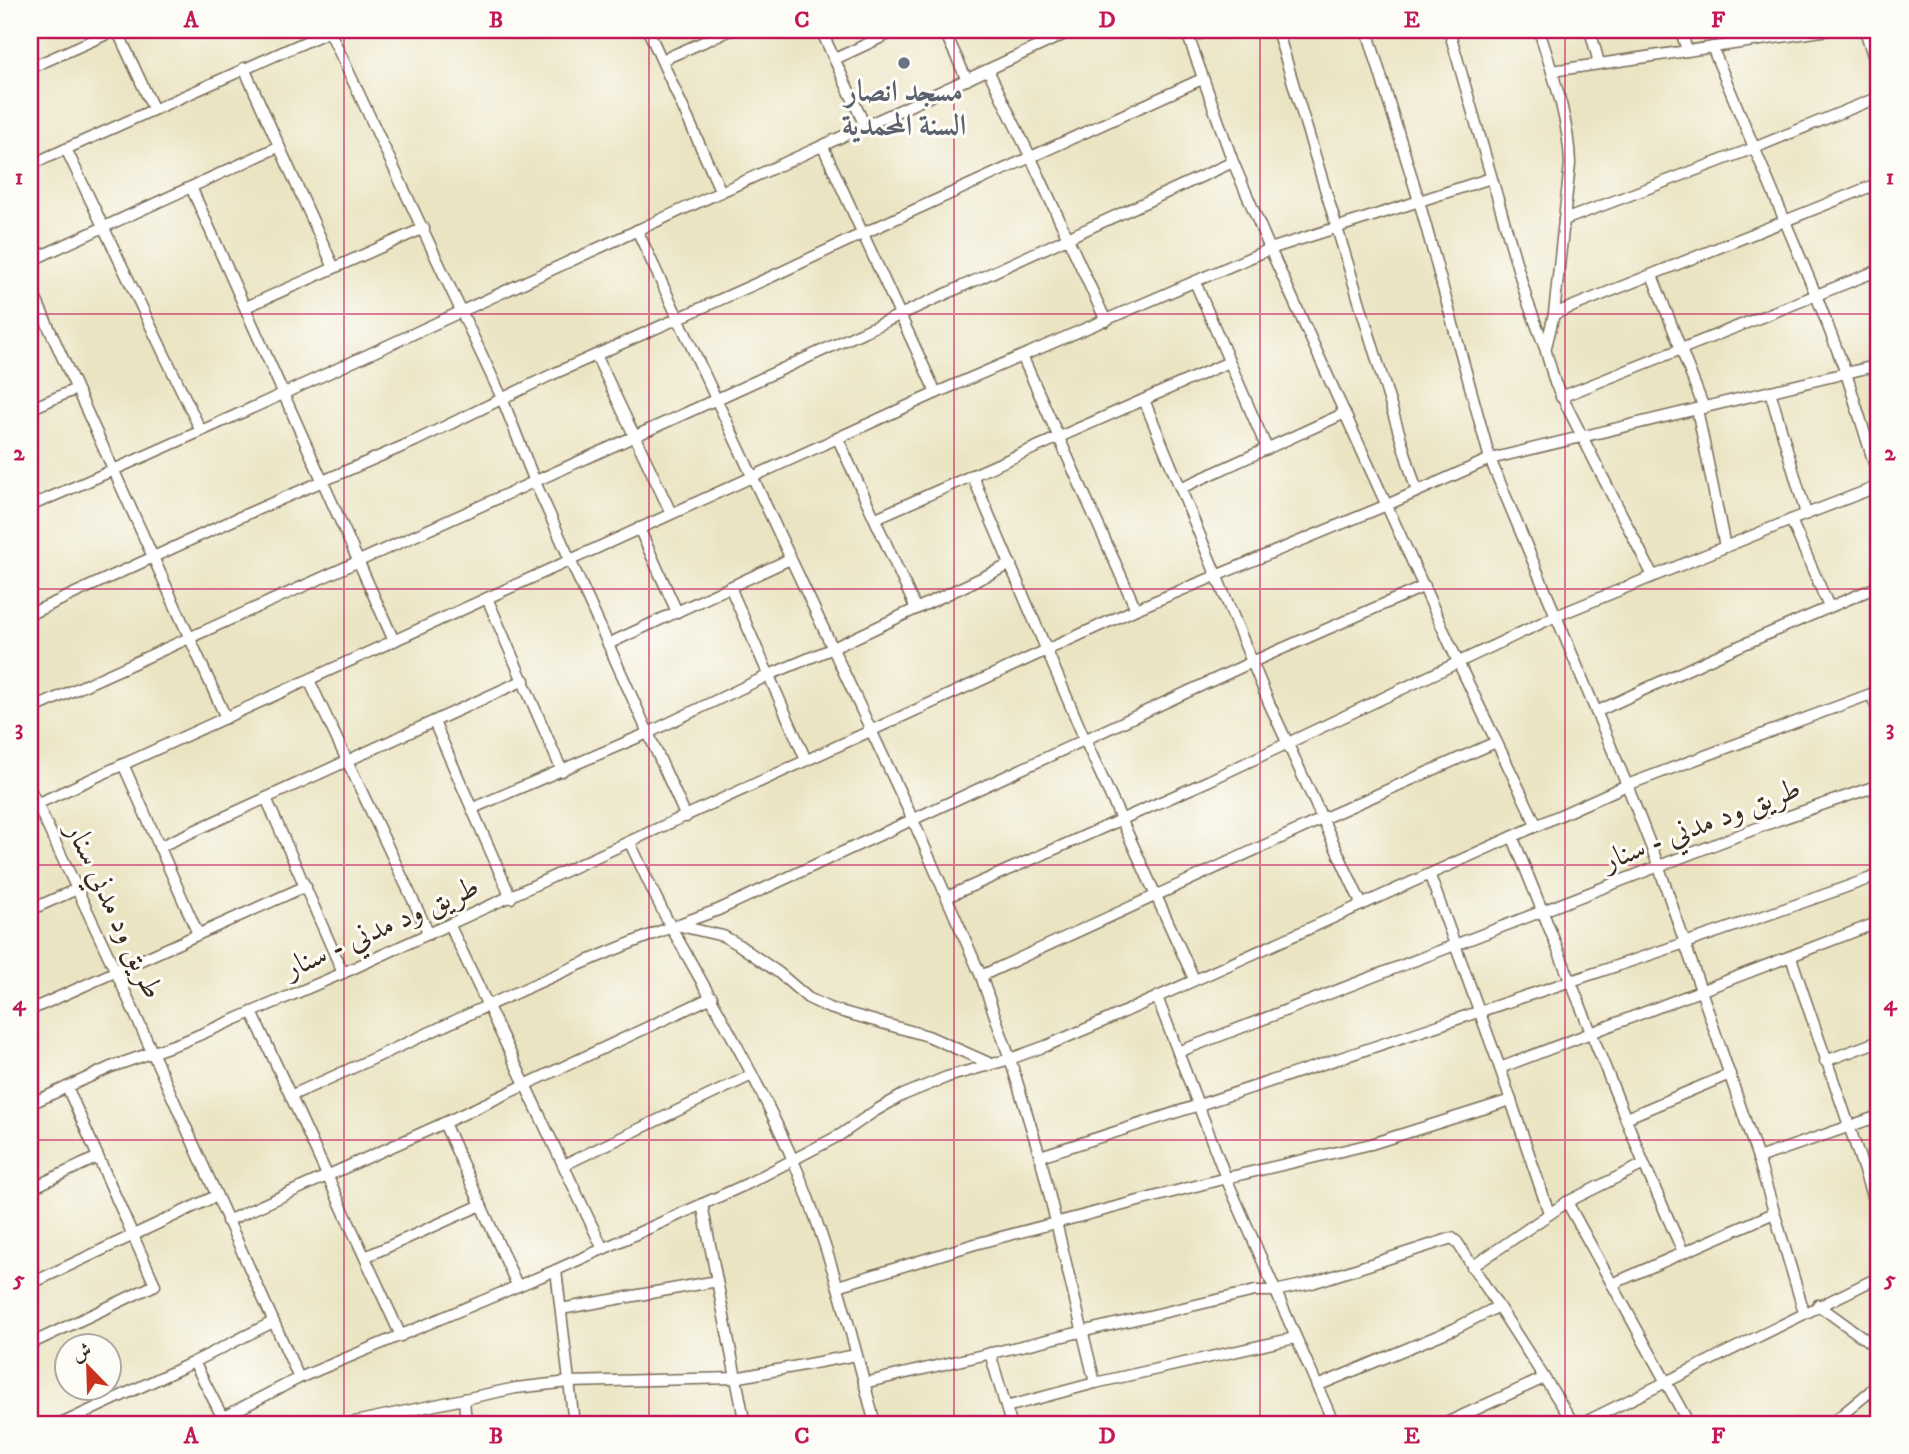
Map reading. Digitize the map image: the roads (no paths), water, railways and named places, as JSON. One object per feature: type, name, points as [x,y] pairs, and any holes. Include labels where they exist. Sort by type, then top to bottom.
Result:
[{"type":"street","points":[[30,68],[116,30],[153,108]]},
{"type":"street","points":[[30,165],[330,30],[502,398],[535,482],[686,817]]},
{"type":"street","points":[[648,30],[721,192]]},
{"type":"street","points":[[662,60],[731,30]]},
{"type":"street","points":[[821,30],[865,127]]},
{"type":"street","points":[[835,59],[897,30]]},
{"type":"street","points":[[944,30],[967,80]]},
{"type":"street","points":[[30,506],[283,395],[1073,30]]},
{"type":"street","points":[[1214,30],[1187,33],[1233,162],[1458,662],[1537,827]]},
{"type":"street","points":[[1278,30],[1417,492]]},
{"type":"street","points":[[1367,30],[1419,201],[1490,459],[1659,867],[1758,1158],[1804,1312]]},
{"type":"street","points":[[1449,30],[1527,299],[1551,372],[1561,397],[1584,436],[1653,576]]},
{"type":"street","points":[[1539,30],[1552,71],[1570,164],[1554,314],[1545,348]]},
{"type":"street","points":[[1590,30],[1599,63]]},
{"type":"street","points":[[1681,30],[1687,51]]},
{"type":"street","points":[[1552,71],[1712,47],[1773,34],[1828,30]]},
{"type":"street","points":[[1865,30],[1878,67]]},
{"type":"street","points":[[1712,47],[1816,295],[1846,373],[1879,479]]},
{"type":"street","points":[[244,68],[334,268]]},
{"type":"street","points":[[988,70],[1106,321]]},
{"type":"street","points":[[30,614],[322,480],[415,441],[502,398],[1202,79]]},
{"type":"street","points":[[1564,220],[1879,97]]},
{"type":"street","points":[[30,261],[278,147]]},
{"type":"street","points":[[823,147],[936,393]]},
{"type":"street","points":[[66,149],[201,431]]},
{"type":"street","points":[[30,710],[1233,162]]},
{"type":"street","points":[[33,805],[936,393],[1023,358],[1270,249],[1491,178]]},
{"type":"street","points":[[1554,314],[1879,183]]},
{"type":"street","points":[[191,187],[394,641]]},
{"type":"street","points":[[246,307],[424,228]]},
{"type":"street","points":[[637,230],[677,319],[754,476],[981,976],[1040,1156],[1095,1383]]},
{"type":"street","points":[[1561,397],[1879,270]]},
{"type":"street","points":[[1651,275],[1681,350],[1700,408],[1725,547]]},
{"type":"street","points":[[1195,282],[1267,449]]},
{"type":"street","points":[[30,286],[226,718]]},
{"type":"street","points":[[596,355],[671,513]]},
{"type":"street","points":[[1023,358],[1136,610]]},
{"type":"street","points":[[876,518],[1229,362]]},
{"type":"street","name":"طريق ود مدني - سنار","points":[[30,1104],[111,1067],[153,1054],[450,926],[869,730],[1136,610],[1490,459],[1879,365]]},
{"type":"street","points":[[30,409],[76,388]]},
{"type":"street","points":[[1770,391],[1806,514]]},
{"type":"street","points":[[1144,400],[1252,662],[1362,905]]},
{"type":"street","points":[[1181,488],[1345,413]]},
{"type":"street","points":[[838,439],[916,609]]},
{"type":"street","points":[[972,475],[1086,740],[1194,979]]},
{"type":"street","points":[[947,897],[1288,744],[1556,616],[1879,486]]},
{"type":"street","points":[[1791,520],[1829,607]]},
{"type":"street","points":[[639,528],[677,612]]},
{"type":"street","points":[[608,644],[790,559]]},
{"type":"street","points":[[473,808],[648,733],[1011,564]]},
{"type":"street","points":[[292,1095],[488,1004],[718,910],[1252,662],[1425,586]]},
{"type":"street","points":[[1596,712],[1714,657],[1879,586]]},
{"type":"street","points":[[730,587],[806,760]]},
{"type":"street","points":[[487,598],[562,771]]},
{"type":"street","points":[[309,680],[429,934]]},
{"type":"street","points":[[159,847],[524,680]]},
{"type":"street","name":"طريق ود مدني - سنار","points":[[209,1424],[225,1421],[299,1378],[556,1270],[793,1161],[903,1095],[947,1077],[1010,1059],[1057,1041],[1430,876],[1627,785],[1875,692],[1879,713]]},
{"type":"street","points":[[434,722],[512,898]]},
{"type":"street","points":[[981,976],[1496,742]]},
{"type":"street","points":[[123,764],[198,934]]},
{"type":"street","name":"طريق ود مدني - سنار","points":[[1178,1052],[1778,820],[1879,785]]},
{"type":"street","name":"طريق ود مدني سنار","points":[[30,789],[33,805],[116,972],[299,1378]]},
{"type":"street","points":[[266,798],[343,973]]},
{"type":"street","points":[[1513,838],[1569,982],[1683,1252]]},
{"type":"street","points":[[630,843],[752,1075],[793,1161],[838,1286],[875,1424]]},
{"type":"street","points":[[1040,1156],[1569,982],[1879,875]]},
{"type":"street","points":[[1430,876],[1480,1011],[1549,1213]]},
{"type":"street","points":[[30,1010],[306,886]]},
{"type":"street","points":[[30,910],[77,889]]},
{"type":"street","points":[[1500,1068],[1879,922]]},
{"type":"street","points":[[450,926],[603,1249]]},
{"type":"street","points":[[674,926],[723,936],[779,973],[808,998],[928,1037],[989,1063]]},
{"type":"street","points":[[1791,957],[1825,1061],[1850,1126],[1879,1219]]},
{"type":"street","points":[[1157,996],[1226,1178],[1334,1424]]},
{"type":"street","points":[[228,1221],[712,997]]},
{"type":"street","points":[[252,1012],[401,1336]]},
{"type":"street","points":[[1825,1061],[1879,1041]]},
{"type":"street","points":[[1626,1118],[1730,1074]]},
{"type":"street","points":[[564,1165],[752,1075]]},
{"type":"street","points":[[30,1344],[155,1285],[67,1087]]},
{"type":"street","points":[[838,1286],[902,1265],[1057,1223],[1226,1178],[1371,1144],[1511,1100]]},
{"type":"street","points":[[1758,1158],[1879,1115]]},
{"type":"street","points":[[444,1123],[517,1285]]},
{"type":"street","points":[[30,1189],[98,1157]]},
{"type":"street","points":[[1472,1267],[1567,1202],[1644,1164]]},
{"type":"street","points":[[30,1284],[216,1196]]},
{"type":"street","points":[[1567,1202],[1689,1424]]},
{"type":"street","points":[[702,1204],[745,1424]]},
{"type":"street","points":[[365,1257],[481,1205]]},
{"type":"street","points":[[1612,1284],[1774,1213]]},
{"type":"street","points":[[864,1383],[1255,1291],[1275,1291],[1312,1283],[1452,1238],[1574,1424]]},
{"type":"street","points":[[556,1270],[574,1424]]},
{"type":"street","points":[[1581,1424],[1879,1277]]},
{"type":"street","points":[[561,1309],[717,1281]]},
{"type":"street","points":[[1818,1305],[1878,1347]]},
{"type":"street","points":[[1317,1386],[1454,1329],[1497,1307]]},
{"type":"street","points":[[61,1424],[194,1363],[273,1322]]},
{"type":"street","points":[[1006,1407],[1095,1383],[1295,1338]]},
{"type":"street","points":[[990,1353],[1011,1424]]},
{"type":"street","points":[[345,1424],[516,1388],[569,1382],[735,1378],[856,1355]]},
{"type":"street","points":[[194,1363],[225,1421]]},
{"type":"street","points":[[1444,1424],[1544,1378]]},
{"type":"street","points":[[1830,1424],[1875,1387],[1879,1403]]},
{"type":"street","points":[[464,1399],[466,1424]]},
{"type":"place","name":"مسجد انصار السنة المحمدية","points":[[904,63]]}]
